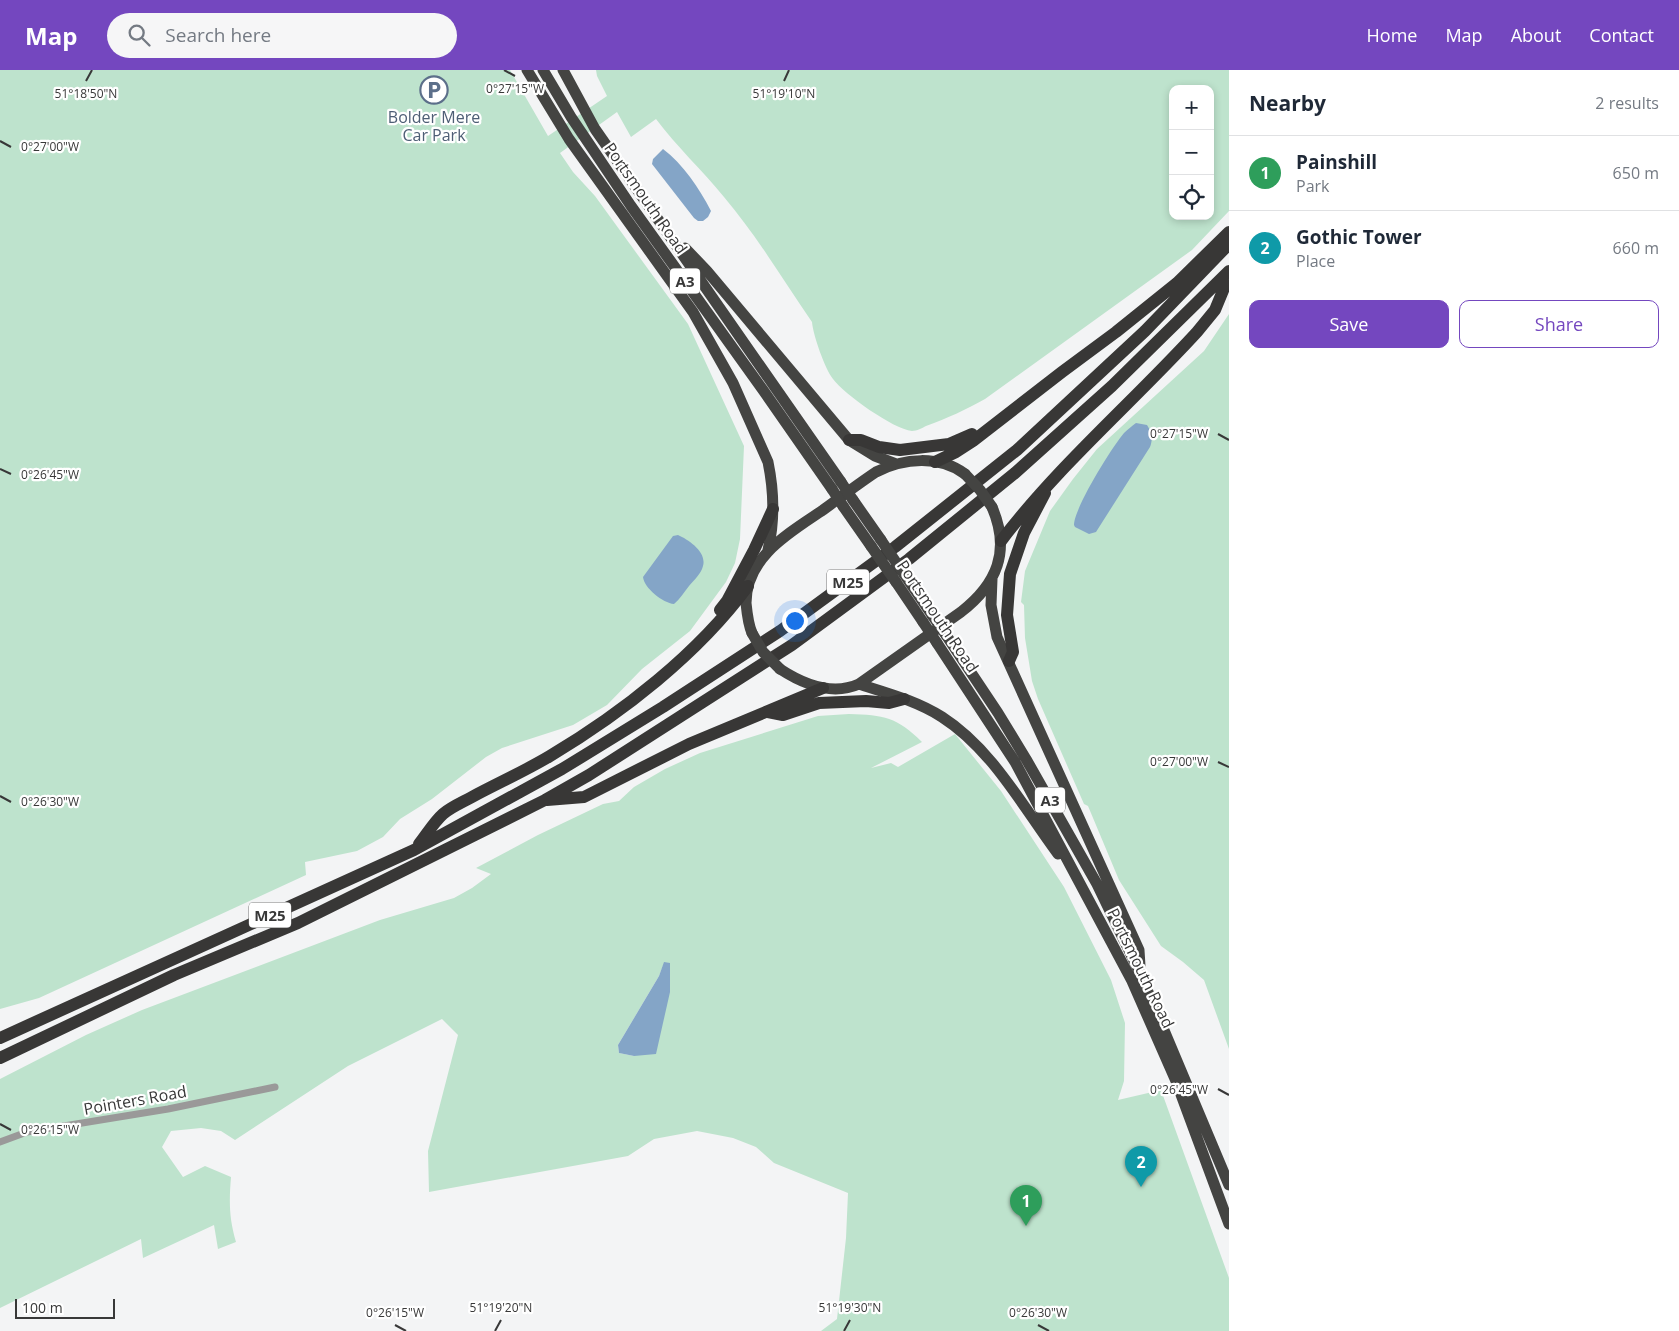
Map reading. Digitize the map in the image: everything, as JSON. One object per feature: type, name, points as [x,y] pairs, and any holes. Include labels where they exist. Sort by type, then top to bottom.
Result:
[{"type":"highway","name":"A3","points":[[527,70],[569,139],[676,288],[714,348],[733,383],[768,462],[772,485],[773,509],[773,529],[768,550]]},
{"type":"highway","name":"Portsmouth Road","points":[[543,70],[571,117],[631,206],[836,486]]},
{"type":"highway","name":"Portsmouth Road","points":[[562,70],[595,129],[667,232],[836,486],[848,503],[881,540],[932,615],[941,639],[1015,762],[1132,981],[1200,1144],[1229,1224]]},
{"type":"highway","name":"A3","points":[[667,232],[707,272],[849,440],[875,456],[896,464]]},
{"type":"highway","points":[[935,462],[956,452],[1116,332],[1176,283],[1229,232]]},
{"type":"highway","name":"M25","points":[[0,1038],[414,850],[562,769],[780,632],[895,547],[1017,450],[1145,332],[1229,244]]},
{"type":"highway","name":"M25","points":[[0,1058],[174,975],[298,923],[545,800],[589,775],[792,645],[895,571],[1015,473],[1112,386],[1229,271]]},
{"type":"highway","points":[[1000,541],[1049,484],[1198,332],[1216,310],[1229,276]]},
{"type":"highway","points":[[849,440],[861,440],[879,447],[900,450],[949,444],[970,434],[983,432]]},
{"type":"highway","points":[[704,637],[732,607],[748,586],[759,562],[768,550],[790,532],[876,472],[896,464],[921,461],[948,465],[965,474],[980,490],[992,507],[995,516],[1000,541],[1000,558],[992,579],[976,601],[859,684],[846,688],[823,688],[795,679],[780,669],[763,652],[752,633],[746,609],[748,586]]},
{"type":"highway","points":[[1009,661],[1012,652],[1007,615],[1007,591],[1010,574],[1024,533],[1049,484]]},
{"type":"highway","name":"Portsmouth Road","points":[[848,503],[871,546],[923,622],[941,639],[998,713],[1066,827],[1097,884],[1140,973],[1229,1185]]},
{"type":"highway","name":"M25","points":[[414,850],[443,814],[531,767],[606,719],[654,681],[704,637],[712,618],[727,601],[773,509]]},
{"type":"highway","name":"A3","points":[[992,579],[991,605],[997,636],[1139,950],[1140,973]]},
{"type":"highway","name":"A3","points":[[859,684],[904,699],[940,716],[976,745],[1019,799],[1082,885]]},
{"type":"highway","name":"M25","points":[[545,800],[561,800],[584,796],[689,744],[823,688]]},
{"type":"highway","name":"M25","points":[[768,712],[783,714],[819,703],[866,701],[889,703],[904,699]]},
{"type":"street","name":"Pointers Road","points":[[0,1142],[28,1132],[168,1109],[275,1087]]},
{"type":"green space","points":[[0,70],[510,70],[548,136],[607,96],[596,70],[1229,70],[1229,211],[1192,250],[985,399],[956,414],[914,431],[893,424],[869,410],[833,379],[826,368],[820,352],[812,322],[770,258],[724,197],[656,119],[631,137],[617,112],[560,153],[573,172],[595,196],[688,324],[744,446],[740,539],[735,563],[726,582],[690,631],[642,669],[607,705],[573,725],[502,748],[486,757],[432,799],[400,819],[383,837],[357,851],[305,862],[306,875],[39,998],[0,1009]]},
{"type":"green space","points":[[1229,314],[1229,1049],[1204,980],[1161,946],[1119,880],[1088,806],[1084,804],[1038,699],[1032,681],[1025,638],[1024,605],[1021,602],[1025,571],[1050,511],[1073,479],[1097,449],[1204,351]]},
{"type":"green space","points":[[849,714],[872,715],[889,719],[905,727],[922,742],[871,768],[891,763],[898,767],[955,734],[1001,791],[1064,887],[1111,980],[1125,1023],[1124,1081],[1118,1100],[1161,1090],[1229,1278],[1229,1331],[821,1331],[837,1319],[846,1238],[848,1193],[774,1163],[756,1147],[733,1138],[697,1131],[654,1139],[628,1156],[429,1192],[428,1151],[458,1035],[442,1019],[348,1066],[235,1140],[221,1131],[201,1128],[171,1131],[162,1147],[183,1177],[205,1166],[231,1177],[230,1210],[236,1242],[218,1249],[214,1225],[143,1258],[141,1239],[0,1308],[0,1079],[86,1035],[142,1010],[380,920],[454,898],[491,874],[476,868],[538,835],[603,804],[619,801],[634,787],[665,769],[700,753],[818,716]],"holes":[[[664,963],[634,1056],[619,1053],[618,1045],[659,976]]]},
{"type":"water","points":[[663,149],[684,169],[711,211],[703,221],[698,221],[694,218],[652,164],[653,159]]},
{"type":"water","points":[[1136,423],[1147,425],[1152,436],[1150,447],[1096,532],[1089,534],[1075,527],[1080,505],[1094,478],[1118,440]]},
{"type":"water","points":[[678,535],[700,551],[704,561],[699,574],[674,604],[665,601],[655,594],[647,586],[643,577],[673,536]]},
{"type":"water","points":[[664,962],[670,963],[670,992],[656,1054],[634,1056],[619,1053],[618,1045],[659,976]]},
{"type":"place","name":"Bolder Mere Car Park","points":[[434,90]]},
{"type":"place","name":"Gothic Tower","points":[[1141,1187]]},
{"type":"place","name":"Painshill","points":[[1026,1226]]}]
